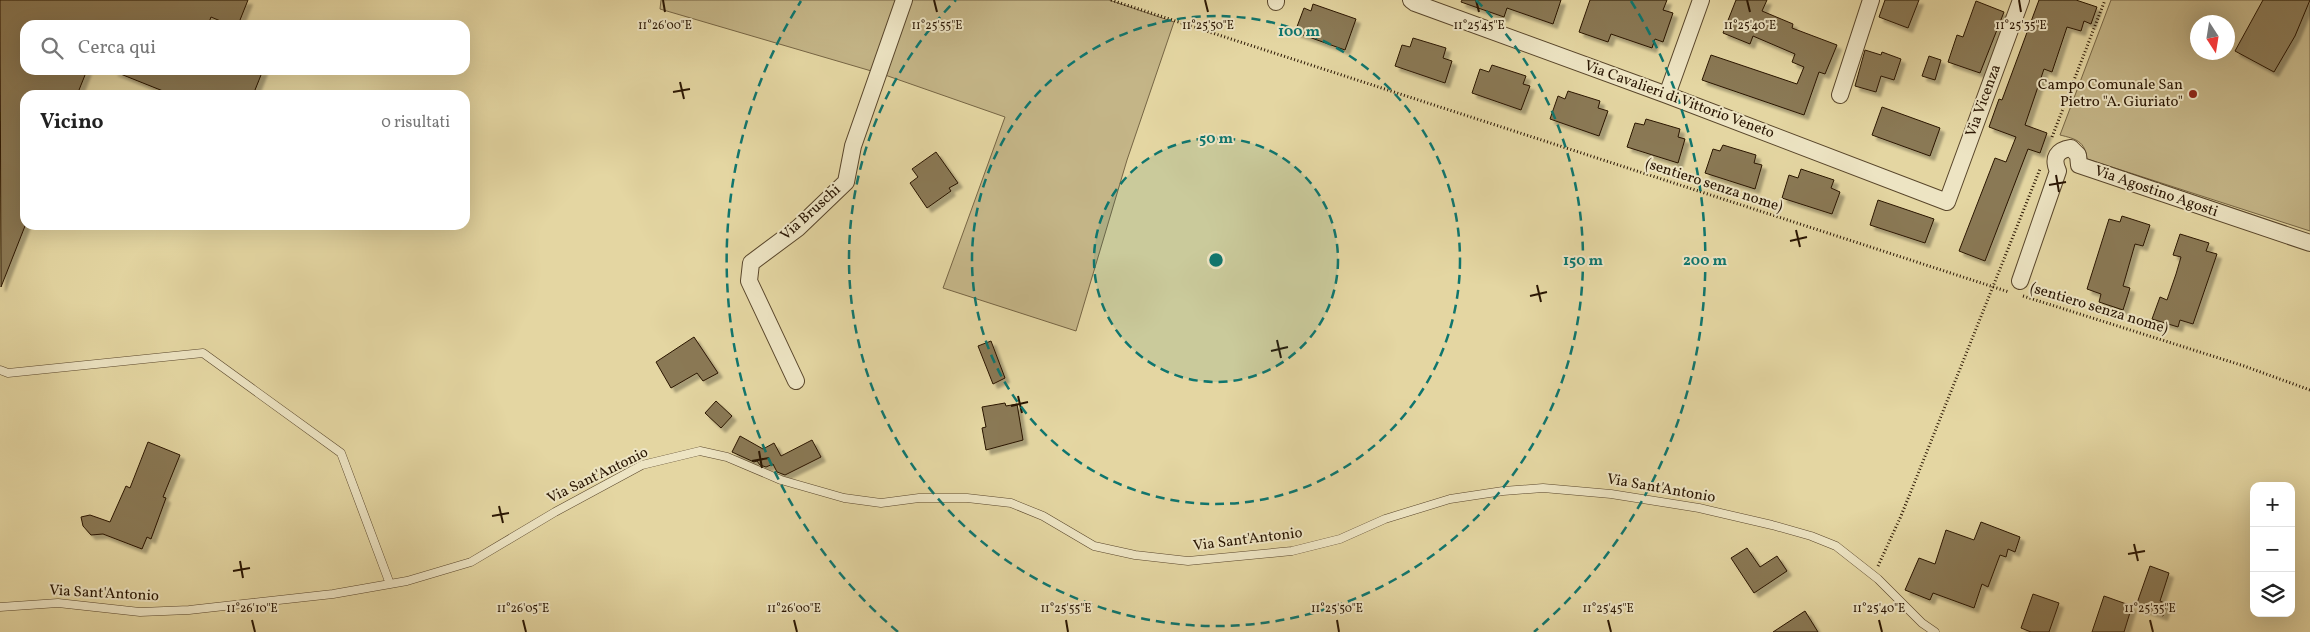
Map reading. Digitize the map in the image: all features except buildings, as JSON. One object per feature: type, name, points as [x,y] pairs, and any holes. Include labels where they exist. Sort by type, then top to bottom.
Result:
[{"type":"street","name":"Via Bruschi","points":[[796,381],[749,281],[751,263],[798,228],[846,182],[854,146],[904,0]]},
{"type":"street","name":"Via Cavalieri di Vittorio Veneto","points":[[1411,0],[1947,202]]},
{"type":"street","points":[[1667,95],[1701,0]]},
{"type":"street","points":[[1840,95],[1871,0]]},
{"type":"street","name":"Via Vicenza","points":[[1947,202],[2021,0]]},
{"type":"street","name":"Via Agostino Agosti","points":[[2017,290],[2058,171],[2055,163],[2056,154],[2062,149],[2071,148],[2078,155],[2079,165],[2310,243]]},
{"type":"lane","points":[[0,370],[8,373],[203,353],[341,453],[390,584]]},
{"type":"lane","name":"Via Sant'Antonio","points":[[0,607],[58,603],[140,612],[189,610],[333,594],[390,584],[446,571],[471,562],[555,512],[642,465],[700,451],[727,457],[780,480],[844,498],[881,503],[929,498],[967,498],[1011,503],[1043,516],[1094,546],[1135,555],[1188,561],[1292,551],[1340,539],[1385,519],[1450,499],[1503,491],[1542,488],[1611,494],[1699,508],[1772,524],[1812,536],[1836,546],[1873,575],[1922,623],[1935,632]]},
{"type":"path","name":"(sentiero senza nome)","points":[[1111,0],[1992,287],[2017,290],[2310,390]]},
{"type":"path","points":[[2050,143],[2105,0]]},
{"type":"path","points":[[1873,575],[1901,516],[2044,160]]},
{"type":"shaded area","points":[[661,0],[1109,0],[1174,22],[1127,160],[1076,331],[943,288],[1005,117],[885,75],[660,9]]},
{"type":"shaded area","name":"Campo Comunale San Pietro \"A. Giuriato\"","points":[[2111,0],[2310,0],[2310,231],[2087,159],[2082,145],[2071,138],[2060,135]]},
{"type":"place","name":"Campo Comunale San Pietro \"A. Giuriato\"","points":[[2193,94]]}]
